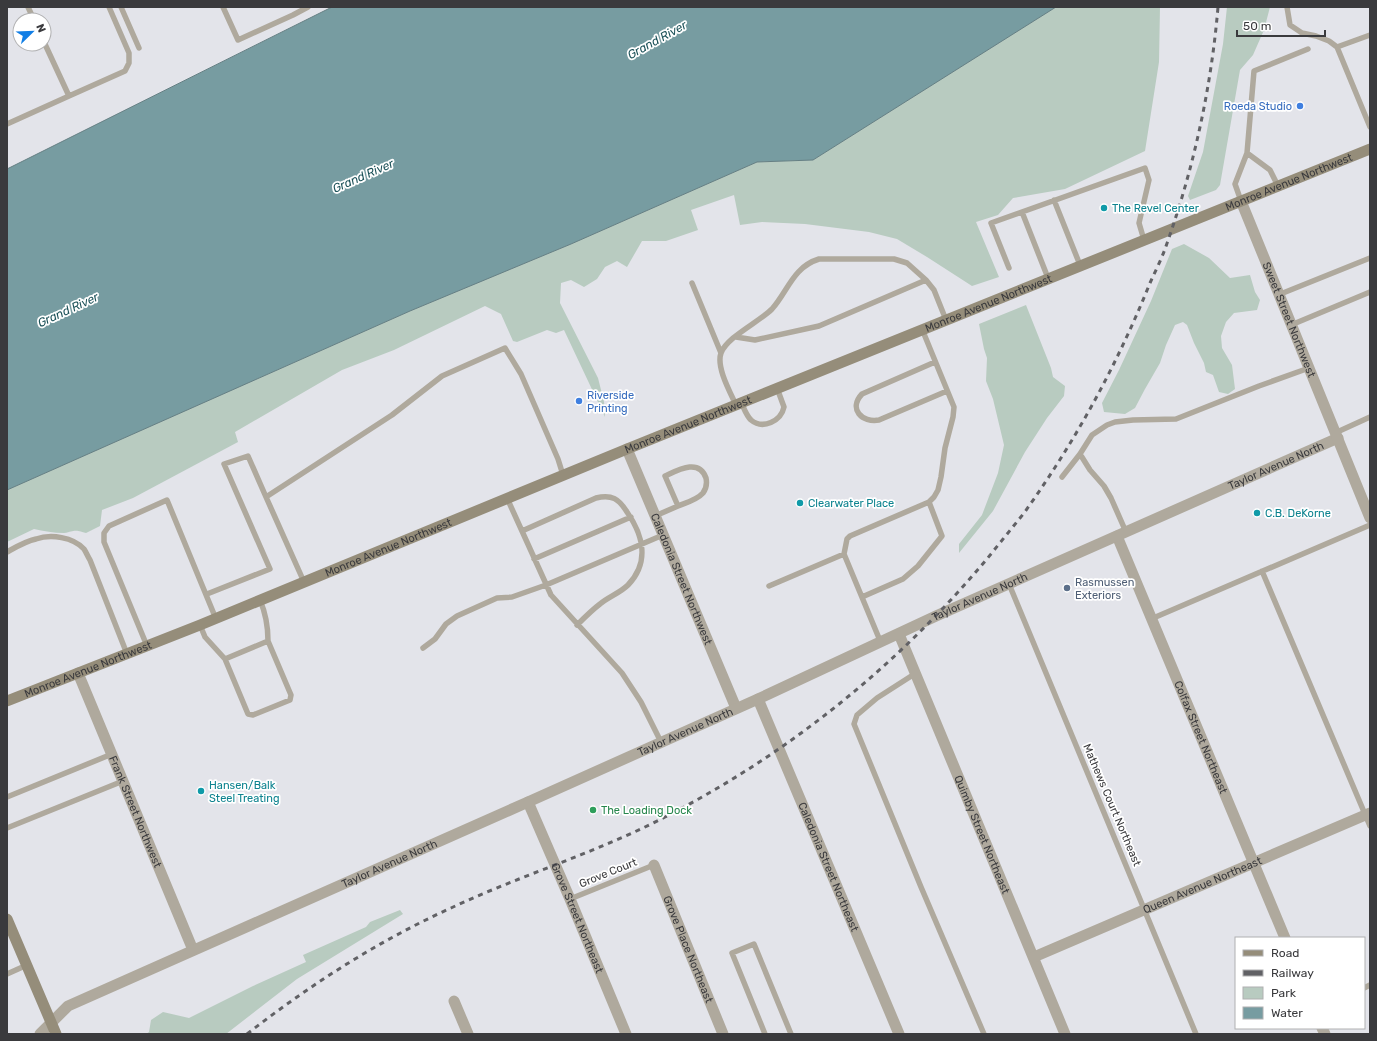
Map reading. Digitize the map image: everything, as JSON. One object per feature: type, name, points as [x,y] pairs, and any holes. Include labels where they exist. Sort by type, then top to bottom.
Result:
[{"type":"main road","name":"Monroe Avenue Northwest","points":[[8,699],[200,625],[563,475],[1370,149]]},
{"type":"main road","points":[[7,919],[56,1034]]},
{"type":"street","name":"Sweet Street Northwest","points":[[1240,201],[1370,518]]},
{"type":"street","name":"Taylor Avenue North","points":[[40,1034],[68,1006],[758,699],[1337,435]]},
{"type":"street","name":"Caledonia Street Northwest","points":[[627,449],[736,708]]},
{"type":"street","name":"Colfax Street Northeast","points":[[1121,534],[1151,619],[1285,937]]},
{"type":"street","name":"Quimby Street Northeast","points":[[899,634],[1065,1034]]},
{"type":"street","name":"Frank Street Northwest","points":[[78,673],[193,950]]},
{"type":"street","name":"Caledonia Street Northeast","points":[[758,699],[899,1034]]},
{"type":"street","name":"Grove Street Northeast","points":[[528,802],[570,898],[626,1034]]},
{"type":"street","name":"Queen Avenue Northeast","points":[[1034,957],[1368,814]]},
{"type":"street","name":"Grove Place Northeast","points":[[654,865],[723,1034]]},
{"type":"street","points":[[454,1001],[468,1034]]},
{"type":"lane","points":[[7,124],[125,71],[129,63],[129,53],[109,7]]},
{"type":"lane","points":[[121,7],[139,48]]},
{"type":"lane","points":[[223,7],[238,40],[308,7]]},
{"type":"lane","points":[[1287,7],[1290,25],[1302,33],[1329,41],[1337,47],[1370,127]]},
{"type":"lane","points":[[1337,47],[1370,35]]},
{"type":"lane","points":[[1240,201],[1235,184],[1246,153],[1254,71],[1308,49]]},
{"type":"lane","points":[[49,52],[69,96]]},
{"type":"lane","points":[[1246,153],[1270,170],[1278,186]]},
{"type":"lane","points":[[1009,268],[991,223],[1145,168],[1149,180],[1139,223],[1144,240]]},
{"type":"lane","points":[[1054,200],[1080,266]]},
{"type":"lane","points":[[1022,212],[1048,278]]},
{"type":"lane","points":[[1278,295],[1370,258]]},
{"type":"lane","points":[[721,353],[729,342],[772,308],[801,268],[809,262],[819,259],[894,259],[907,263],[926,280],[934,290],[946,320]]},
{"type":"lane","points":[[736,337],[755,340],[819,326],[926,280]]},
{"type":"lane","points":[[692,283],[721,353],[720,367],[738,404],[751,420],[762,424],[772,422],[780,416],[784,407],[777,388]]},
{"type":"lane","points":[[1290,325],[1370,292]]},
{"type":"lane","points":[[881,643],[844,554],[847,539],[850,536],[929,502],[934,497],[940,484],[945,448],[954,407],[922,329]]},
{"type":"lane","points":[[266,497],[392,415],[442,376],[505,348],[521,374],[558,459],[563,475]]},
{"type":"lane","points":[[935,362],[862,394],[857,404],[859,414],[868,420],[879,420],[947,391]]},
{"type":"lane","points":[[1062,477],[1080,454],[1092,435],[1107,425],[1115,422],[1133,420],[1176,419],[1309,368]]},
{"type":"lane","points":[[1337,435],[1370,417]]},
{"type":"lane","points":[[1080,454],[1111,498],[1121,534]]},
{"type":"lane","points":[[207,594],[270,569],[224,464],[248,456],[304,582]]},
{"type":"lane","points":[[655,516],[678,506],[699,496],[705,489],[707,484],[706,479],[695,467],[686,467],[665,476],[678,506]]},
{"type":"lane","points":[[522,530],[596,498],[606,496],[614,498],[622,503],[631,517],[642,544],[643,556],[635,577],[627,586],[600,603],[577,625]]},
{"type":"lane","points":[[507,498],[554,600],[622,673],[633,688],[661,742]]},
{"type":"lane","points":[[147,646],[104,542],[104,533],[109,526],[167,500],[216,618]]},
{"type":"lane","points":[[862,597],[903,579],[918,566],[942,536],[929,502]]},
{"type":"lane","points":[[534,559],[631,517]]},
{"type":"lane","points":[[1151,619],[1370,525]]},
{"type":"lane","points":[[423,648],[435,639],[446,624],[457,616],[497,598],[512,597],[546,585],[663,535]]},
{"type":"lane","points":[[7,552],[35,539],[48,537],[63,538],[76,543],[84,549],[90,560],[127,654]]},
{"type":"lane","points":[[769,586],[844,554]]},
{"type":"lane","points":[[1262,572],[1368,814],[1370,826]]},
{"type":"lane","name":"Mathews Court Northeast","points":[[1009,584],[1196,1034]]},
{"type":"lane","points":[[200,625],[205,637],[225,659],[248,714],[253,716],[290,700],[291,694],[268,641],[266,613],[260,600]]},
{"type":"lane","points":[[225,659],[268,641]]},
{"type":"lane","points":[[916,673],[876,698],[857,714],[854,724],[921,887],[984,1034]]},
{"type":"lane","points":[[7,797],[112,754]]},
{"type":"lane","points":[[7,828],[123,781]]},
{"type":"lane","name":"Grove Court","points":[[570,898],[654,865]]},
{"type":"lane","points":[[765,1034],[732,953],[754,944],[791,1034]]},
{"type":"lane","points":[[7,974],[27,965]]},
{"type":"green space","points":[[1056,7],[1160,7],[1159,62],[1145,151],[1065,189],[1013,198],[998,215],[976,222],[999,277],[972,286],[897,239],[869,232],[805,224],[762,222],[740,225],[734,195],[691,210],[698,230],[666,241],[642,241],[627,267],[617,261],[605,267],[597,279],[584,287],[571,280],[561,283],[560,303],[598,378],[604,402],[605,417],[564,330],[556,333],[547,330],[517,342],[513,341],[501,314],[485,306],[394,350],[342,370],[235,432],[238,442],[133,498],[102,510],[100,526],[86,533],[72,531],[56,533],[34,529],[7,542],[7,490],[410,311],[571,244],[757,162],[813,160]]},
{"type":"green space","points":[[1227,7],[1270,7],[1264,30],[1253,55],[1240,70],[1220,185],[1216,190],[1190,200],[1188,196],[1203,152],[1223,44]]},
{"type":"green space","points":[[1184,244],[1209,258],[1230,278],[1250,275],[1255,292],[1260,300],[1257,310],[1234,313],[1226,322],[1221,336],[1222,348],[1232,365],[1235,389],[1228,394],[1219,392],[1213,375],[1206,372],[1204,363],[1187,325],[1183,322],[1175,325],[1160,363],[1135,408],[1125,414],[1104,412],[1102,403],[1151,301],[1172,249]]},
{"type":"green space","points":[[1026,305],[1051,368],[1053,377],[1065,386],[1064,396],[1047,418],[1025,452],[993,511],[959,553],[959,544],[982,515],[998,473],[1004,445],[993,399],[986,381],[987,358],[979,324]]},
{"type":"green space","points":[[400,910],[403,914],[297,979],[226,1034],[146,1034],[149,1032],[151,1020],[163,1012],[189,1018],[253,986],[306,962],[303,955],[366,927],[370,922]]},
{"type":"water","name":"Grand River","points":[[332,7],[1056,7],[813,160],[757,162],[571,244],[410,311],[7,490],[7,169]]},
{"type":"railway","points":[[247,1034],[320,981],[371,949],[397,935],[477,896],[639,830],[711,792],[800,734],[842,702],[882,668],[957,594],[1024,513],[1043,486],[1078,431],[1124,344],[1160,262],[1184,190],[1206,99],[1218,7]]},
{"type":"place","name":"Roeda Studio","points":[[1300,106]]},
{"type":"place","name":"The Revel Center","points":[[1104,208]]},
{"type":"place","name":"Riverside Printing","points":[[579,401]]},
{"type":"place","name":"Clearwater Place","points":[[800,503]]},
{"type":"place","name":"C.B. DeKorne","points":[[1257,513]]},
{"type":"place","name":"Rasmussen Exteriors","points":[[1067,588]]},
{"type":"place","name":"Hansen/Balk Steel Treating","points":[[201,791]]},
{"type":"place","name":"The Loading Dock","points":[[593,810]]}]
